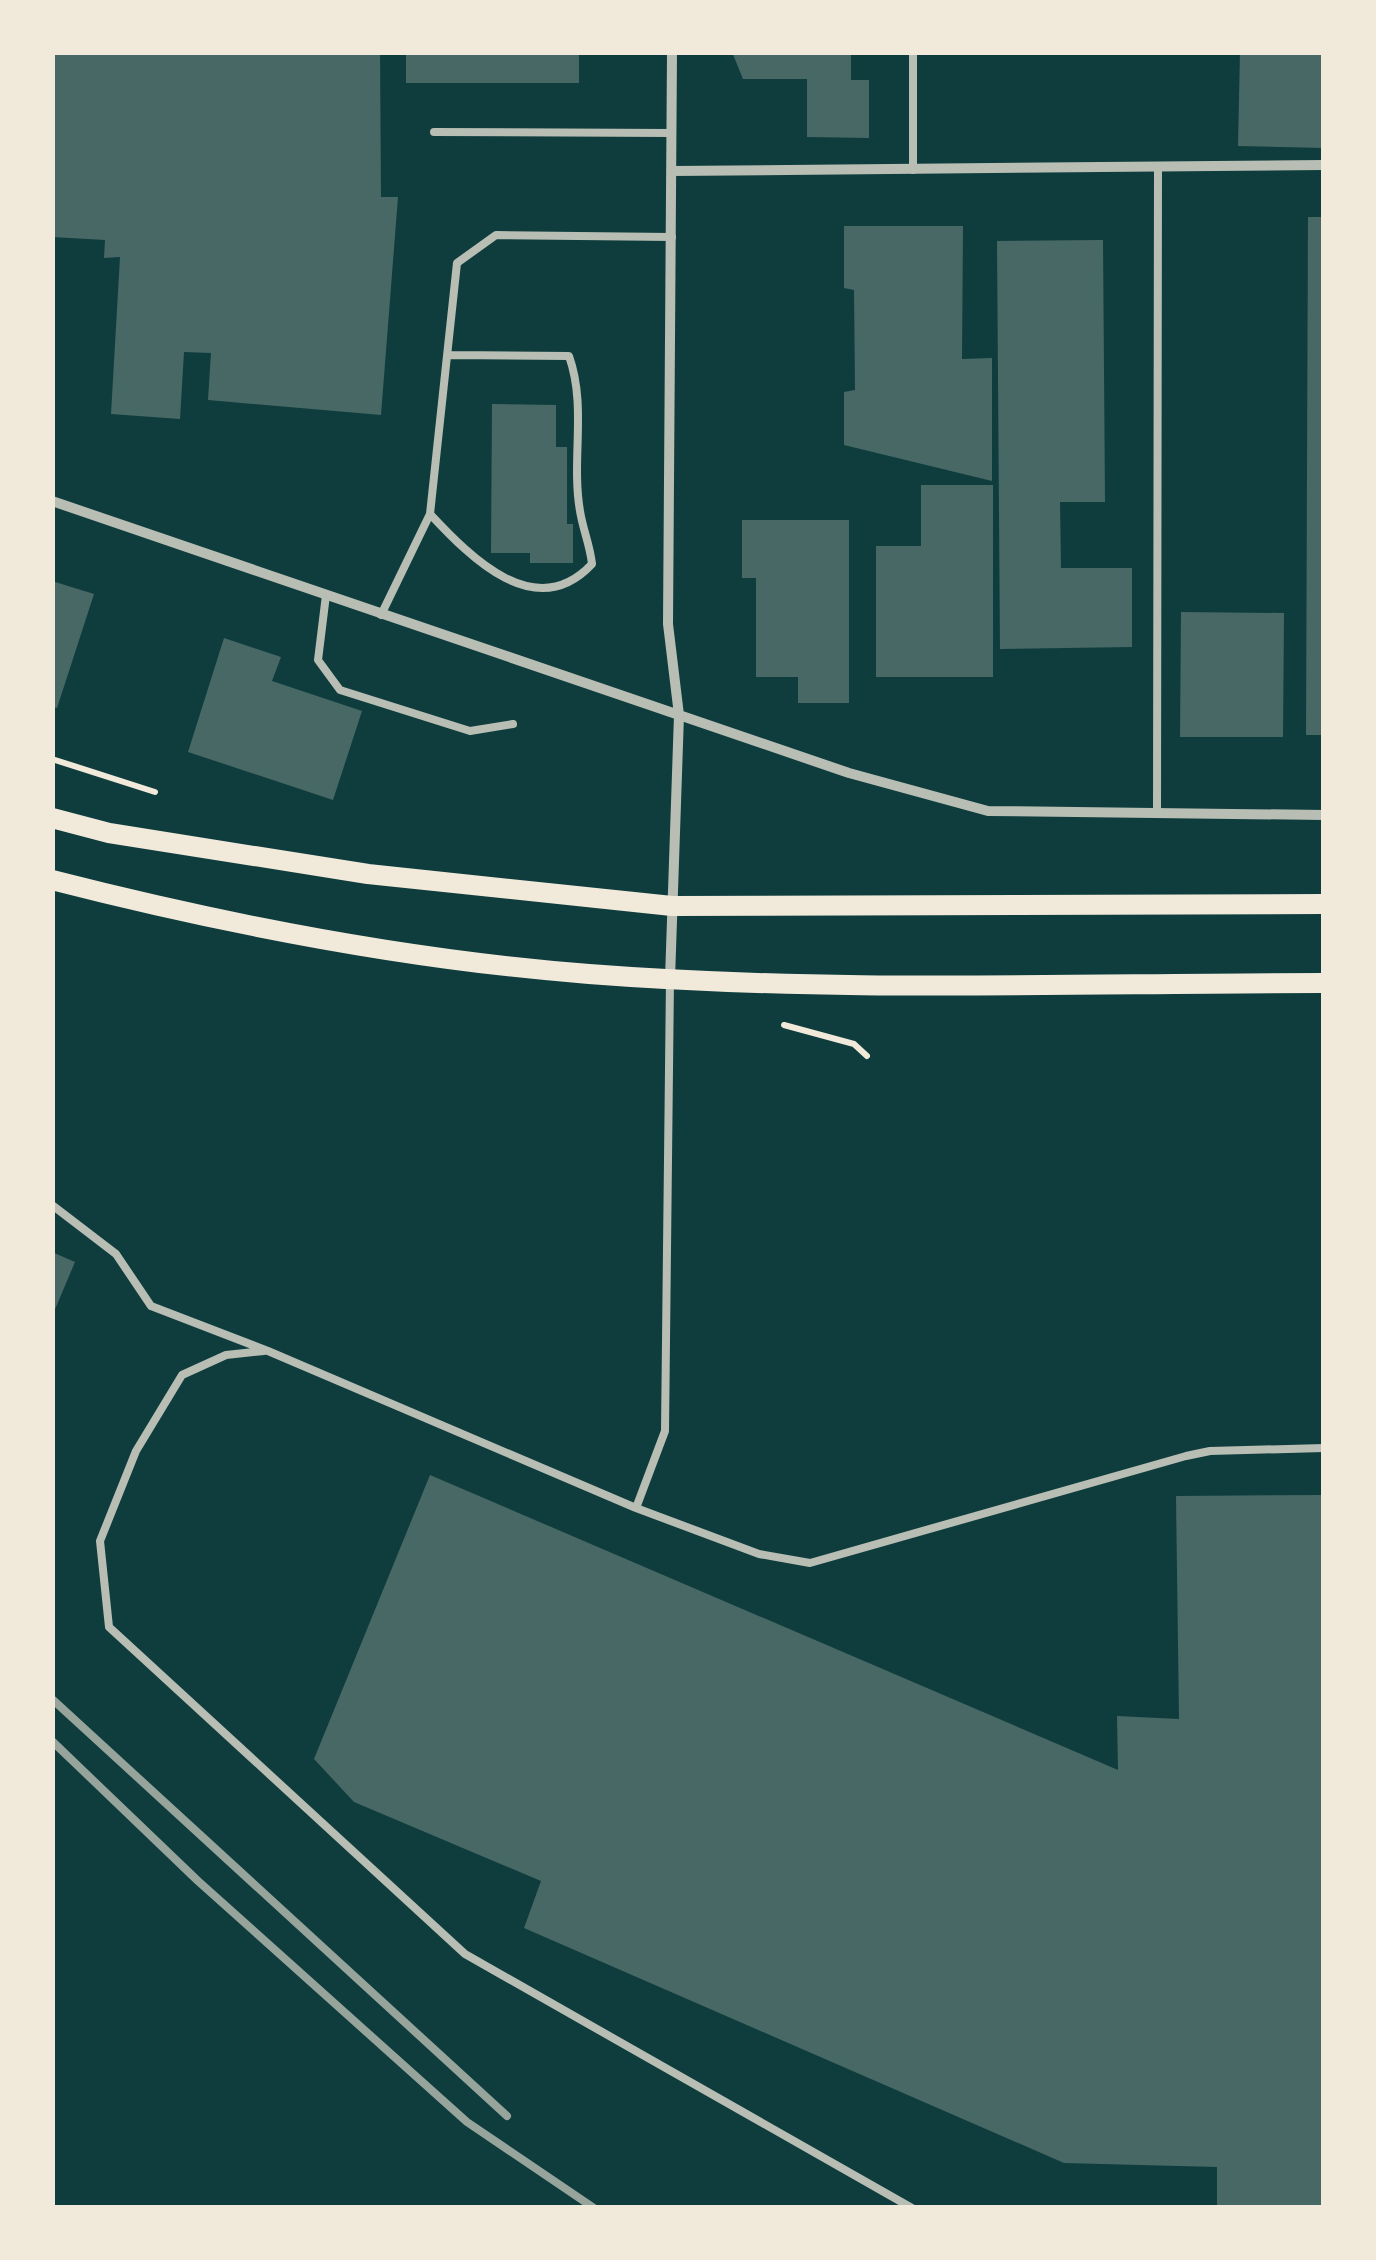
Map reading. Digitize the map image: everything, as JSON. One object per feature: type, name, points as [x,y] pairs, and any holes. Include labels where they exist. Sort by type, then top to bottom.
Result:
[{"type":"main road","points":[[52,818],[109,834],[368,874],[672,906],[1324,904]]},
{"type":"main road","points":[[52,880],[251,926],[480,964],[750,984],[1324,983]]},
{"type":"street","points":[[670,979],[679,715],[668,624],[672,52]]},
{"type":"street","points":[[672,170],[1324,165]]},
{"type":"street","points":[[52,501],[849,773],[988,811],[1324,815]]},
{"type":"lane","points":[[914,52],[914,170]]},
{"type":"lane","points":[[434,132],[672,133]]},
{"type":"lane","points":[[1157,814],[1158,167]]},
{"type":"lane","points":[[380,614],[430,514],[457,263],[496,235],[672,237]]},
{"type":"lane","points":[[430,514],[488,571],[539,589],[574,583],[592,564],[590,539],[580,512],[578,383],[569,356],[449,356]]},
{"type":"lane","points":[[326,595],[318,660],[340,690],[470,731],[513,724]]},
{"type":"lane","points":[[636,1508],[665,1431],[670,979]]},
{"type":"lane","points":[[52,1205],[116,1254],[151,1306],[268,1351],[636,1508],[759,1554],[810,1563],[1186,1456],[1324,1448]]},
{"type":"lane","points":[[268,1351],[226,1355],[182,1375],[136,1451],[100,1541],[109,1626],[465,1954],[912,2208]]},
{"type":"path","points":[[52,759],[156,792]]},
{"type":"path","points":[[784,1025],[862,1047],[868,1056]]},
{"type":"building","points":[[52,52],[380,52],[381,197],[398,197],[381,415],[208,400],[211,353],[184,352],[180,419],[111,414],[120,257],[104,258],[105,240],[52,237]]},
{"type":"building","points":[[406,52],[579,52],[579,83],[406,83]]},
{"type":"building","points":[[732,52],[851,52],[851,80],[869,80],[869,138],[807,137],[807,79],[743,79]]},
{"type":"building","points":[[1240,52],[1324,52],[1324,148],[1238,146]]},
{"type":"building","points":[[1308,217],[1324,217],[1324,735],[1306,735]]},
{"type":"building","points":[[844,226],[963,226],[962,359],[992,358],[992,481],[844,445],[844,392],[855,390],[854,290],[844,288]]},
{"type":"building","points":[[1103,240],[1105,502],[1060,502],[1061,568],[1132,568],[1132,647],[1000,649],[997,241]]},
{"type":"building","points":[[492,404],[556,405],[556,447],[567,447],[567,524],[573,524],[573,563],[530,563],[530,553],[491,553]]},
{"type":"building","points":[[921,485],[993,485],[993,677],[876,677],[876,546],[921,546]]},
{"type":"building","points":[[742,520],[849,520],[849,703],[798,703],[798,677],[756,677],[756,578],[742,578]]},
{"type":"building","points":[[52,581],[94,594],[57,708],[52,707]]},
{"type":"building","points":[[1181,612],[1284,613],[1283,737],[1180,737]]},
{"type":"building","points":[[224,638],[281,657],[272,681],[362,711],[333,800],[188,752]]},
{"type":"building","points":[[52,1252],[75,1262],[53,1314],[52,1314]]},
{"type":"building","points":[[430,1475],[1118,1770],[1117,1716],[1179,1719],[1176,1496],[1324,1495],[1324,2208],[1217,2208],[1217,2167],[1064,2163],[524,1928],[541,1881],[354,1802],[314,1759]]},
{"type":"railway","points":[[52,1699],[507,2116]]},
{"type":"railway","points":[[52,1741],[198,1881],[467,2122],[594,2208]]}]
